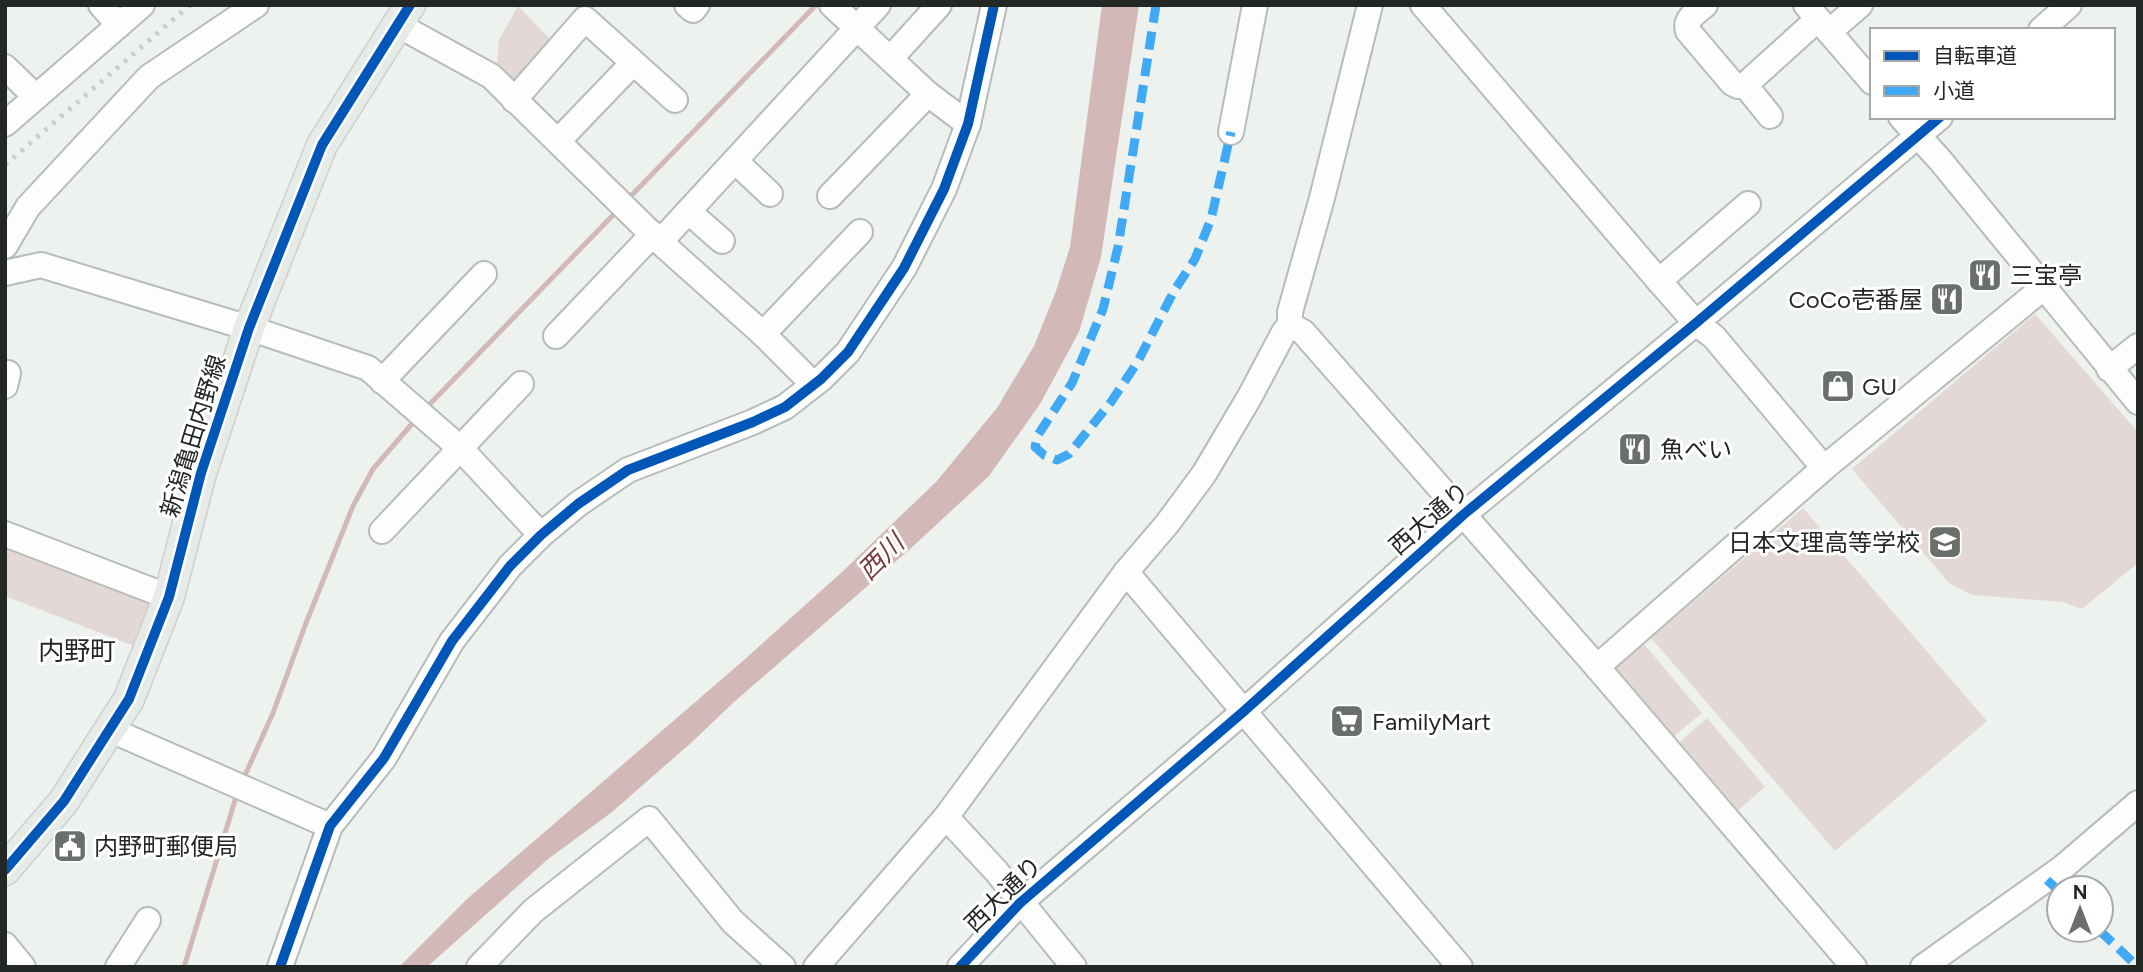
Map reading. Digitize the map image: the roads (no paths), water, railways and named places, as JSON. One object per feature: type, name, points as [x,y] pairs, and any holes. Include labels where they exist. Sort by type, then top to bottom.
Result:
[{"type":"main road","name":"新潟亀田内野線","points":[[5,870],[64,801],[129,699],[169,597],[201,473],[249,328],[322,145],[404,15]]},
{"type":"street","points":[[101,5],[119,25]]},
{"type":"street","points":[[5,124],[142,5]]},
{"type":"street","points":[[5,246],[28,207],[149,77],[256,5]]},
{"type":"street","points":[[687,5],[693,10],[697,5]]},
{"type":"street","points":[[832,5],[928,94],[968,124]]},
{"type":"street","points":[[556,336],[657,238],[689,212],[878,5]]},
{"type":"street","points":[[891,58],[939,5]]},
{"type":"street","points":[[280,967],[330,826],[384,758],[452,641],[510,566],[541,534],[578,504],[628,470],[785,407],[848,352],[904,268],[944,189],[968,124],[994,5]]},
{"type":"street","points":[[1231,132],[1255,5]]},
{"type":"street","points":[[816,967],[946,817],[1126,572],[1167,524],[1204,474],[1290,325],[1290,312],[1322,198],[1370,5]]},
{"type":"street","points":[[1423,5],[1659,281],[1696,323],[1714,337],[1824,468]]},
{"type":"street","points":[[1705,5],[1688,20],[1688,32],[1732,83],[1738,86],[1745,85],[1818,19],[1860,5]]},
{"type":"street","points":[[2043,28],[2069,5]]},
{"type":"street","points":[[404,15],[491,76],[657,238],[764,334],[813,384]]},
{"type":"street","points":[[514,100],[584,19],[675,100]]},
{"type":"street","points":[[1818,19],[1870,80]]},
{"type":"street","points":[[559,141],[633,63]]},
{"type":"street","points":[[5,67],[36,97]]},
{"type":"street","points":[[1745,85],[1770,116]]},
{"type":"street","points":[[830,196],[928,94]]},
{"type":"street","points":[[1903,119],[1949,170],[2109,369],[2138,401]]},
{"type":"street","name":"西大通り","points":[[960,967],[1020,903],[1243,712],[1463,515],[1938,119]]},
{"type":"street","points":[[734,161],[770,194]]},
{"type":"street","points":[[1659,281],[1748,204]]},
{"type":"street","points":[[689,212],[722,241]]},
{"type":"street","points":[[764,334],[860,232]]},
{"type":"street","points":[[5,273],[41,265],[249,328],[368,368],[460,448],[541,534]]},
{"type":"street","points":[[382,381],[484,274]]},
{"type":"street","points":[[1597,667],[1824,468],[2043,288]]},
{"type":"street","points":[[1290,325],[1303,332],[1597,667],[1854,967]]},
{"type":"street","points":[[2109,369],[2138,346]]},
{"type":"street","points":[[5,373],[8,373],[5,386]]},
{"type":"street","points":[[382,531],[521,384]]},
{"type":"street","points":[[5,534],[169,597]]},
{"type":"street","points":[[1126,572],[1460,967]]},
{"type":"street","points":[[111,730],[330,826]]},
{"type":"street","points":[[1923,967],[2047,880],[2138,803]]},
{"type":"street","points":[[946,817],[996,871],[1074,967]]},
{"type":"street","points":[[479,967],[533,911],[649,819],[733,922],[783,967]]},
{"type":"street","points":[[118,967],[148,920]]},
{"type":"street","points":[[5,945],[23,967]]},
{"type":"water","name":"西川","points":[[1102,5],[1139,5],[1101,257],[1079,332],[1040,404],[989,476],[612,812],[548,859],[427,967],[399,967],[467,899],[842,572],[936,482],[997,408],[1034,346],[1070,247]]},
{"type":"waterway","points":[[628,199],[816,5]]},
{"type":"waterway","points":[[426,408],[619,209]]},
{"type":"waterway","points":[[242,782],[273,713],[353,506],[373,469],[417,418]]},
{"type":"waterway","points":[[184,967],[237,794]]},
{"type":"railway","points":[[5,165],[190,5]]},
{"type":"place","name":"三宝亭","points":[[1985,275]]},
{"type":"place","name":"CoCo壱番屋","points":[[1947,299]]},
{"type":"place","name":"GU","points":[[1838,386]]},
{"type":"place","name":"魚べい","points":[[1635,449]]},
{"type":"place","name":"日本文理高等学校","points":[[1945,542]]},
{"type":"place","name":"FamilyMart","points":[[1347,721]]},
{"type":"place","name":"内野町郵便局","points":[[70,846]]},
{"type":"district","name":"内野町","points":[[77,651]]}]
